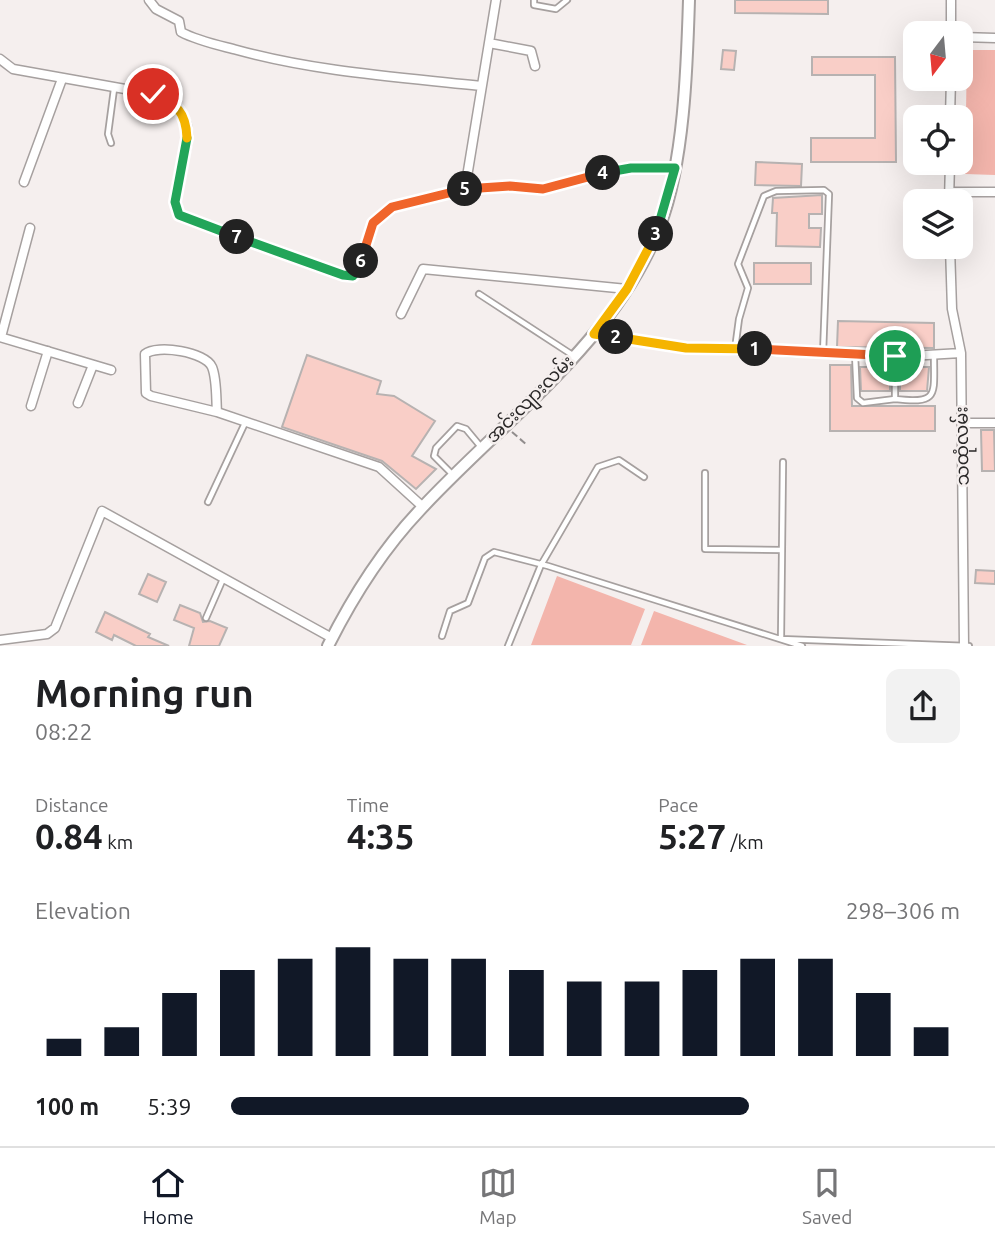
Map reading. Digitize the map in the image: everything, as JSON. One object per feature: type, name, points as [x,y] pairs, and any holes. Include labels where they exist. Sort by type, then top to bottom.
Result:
[{"type":"main road","name":"အင်းလျားလမ်း","points":[[330,642],[380,560],[422,507],[574,356],[627,289],[660,225],[675,168],[689,0]]},
{"type":"street","points":[[149,0],[156,9],[179,21],[181,32],[192,38],[250,54],[314,68],[481,86]]},
{"type":"street","points":[[465,189],[496,0]]},
{"type":"street","points":[[951,0],[951,21]]},
{"type":"street","points":[[973,37],[995,38]]},
{"type":"street","points":[[489,43],[531,51],[535,66]]},
{"type":"street","points":[[0,59],[13,69],[153,94],[173,103],[185,115],[187,149],[175,202],[184,218],[343,275],[353,276],[359,269],[373,223],[392,207],[465,189],[510,186],[543,189],[631,168],[675,168]]},
{"type":"street","points":[[24,182],[62,79]]},
{"type":"street","points":[[973,192],[995,192]]},
{"type":"street","points":[[30,228],[1,337],[111,370]]},
{"type":"street","name":"သထုံလမ်း","points":[[950,259],[952,309],[961,353],[966,645]]},
{"type":"street","points":[[401,314],[423,269],[627,289]]},
{"type":"street","points":[[594,334],[686,348],[895,356],[961,353]]},
{"type":"street","points":[[217,412],[213,368],[208,361],[166,348],[153,349],[145,354],[146,393],[151,397],[217,412],[379,467],[422,507]]},
{"type":"street","points":[[31,406],[48,351]]},
{"type":"street","points":[[78,403],[93,365]]},
{"type":"street","points":[[962,423],[995,423]]},
{"type":"street","points":[[0,640],[47,634],[55,628],[102,511],[223,578],[330,642]]},
{"type":"lane","points":[[534,0],[534,5],[556,9],[567,0]]},
{"type":"lane","points":[[111,143],[107,134],[114,89]]},
{"type":"lane","points":[[735,349],[739,319],[748,288],[738,264],[764,196],[776,191],[824,190],[830,194],[823,354]]},
{"type":"lane","points":[[479,294],[574,356]]},
{"type":"lane","points":[[855,354],[857,398],[863,403],[895,399],[920,402],[930,399],[934,393],[934,355]]},
{"type":"lane","points":[[895,356],[895,399]]},
{"type":"lane","points":[[208,502],[245,423]]},
{"type":"lane","points":[[453,476],[434,456],[436,448],[450,433],[457,426],[466,429],[481,447]]},
{"type":"lane","points":[[508,646],[541,565],[598,467],[619,460],[644,477]]},
{"type":"lane","points":[[781,639],[783,462]]},
{"type":"lane","points":[[705,473],[705,549],[782,550]]},
{"type":"lane","points":[[442,636],[450,611],[468,603],[485,558],[494,552],[802,646]]},
{"type":"lane","points":[[206,618],[223,578]]},
{"type":"lane","points":[[781,639],[966,645]]},
{"type":"path","points":[[505,425],[527,445]]},
{"type":"shaded area","points":[[973,50],[995,50],[995,175],[973,174],[973,105],[966,105],[966,91],[973,91]]},
{"type":"shaded area","points":[[557,576],[645,609],[631,645],[531,645]]},
{"type":"shaded area","points":[[654,611],[747,645],[641,645]]},
{"type":"building","points":[[735,0],[828,0],[828,14],[735,13]]},
{"type":"building","points":[[723,50],[736,51],[734,70],[721,69]]},
{"type":"building","points":[[812,57],[895,57],[896,162],[811,162],[811,138],[875,138],[875,75],[812,75]]},
{"type":"building","points":[[756,162],[802,164],[801,186],[755,185]]},
{"type":"building","points":[[822,195],[822,214],[809,214],[809,228],[821,228],[820,247],[776,246],[777,213],[772,213],[773,198]]},
{"type":"building","points":[[754,263],[811,263],[811,284],[754,284]]},
{"type":"building","points":[[838,321],[934,323],[934,348],[837,347]]},
{"type":"building","points":[[307,355],[381,381],[377,394],[394,396],[435,421],[412,456],[436,469],[416,489],[382,461],[282,427]]},
{"type":"building","points":[[830,365],[851,365],[852,406],[935,406],[935,431],[830,431]]},
{"type":"building","points":[[860,367],[890,367],[890,391],[861,391]]},
{"type":"building","points":[[900,367],[929,367],[927,391],[900,391]]},
{"type":"building","points":[[981,430],[994,430],[995,471],[982,471]]},
{"type":"building","points":[[976,570],[995,571],[995,584],[975,583]]},
{"type":"building","points":[[148,574],[166,582],[157,602],[139,594]]},
{"type":"building","points":[[180,605],[200,613],[203,622],[210,621],[227,628],[219,646],[189,646],[194,628],[174,620]]},
{"type":"building","points":[[105,612],[169,646],[136,646],[114,635],[112,640],[96,632]]},
{"type":"route","points":[[153,94],[173,103],[185,115],[187,149],[175,202],[179,215],[343,275],[353,276],[359,269],[373,223],[392,207],[465,189],[510,186],[543,189],[586,176],[631,168],[675,168],[660,225],[645,258],[627,289],[594,334],[686,348],[895,356]]}]
